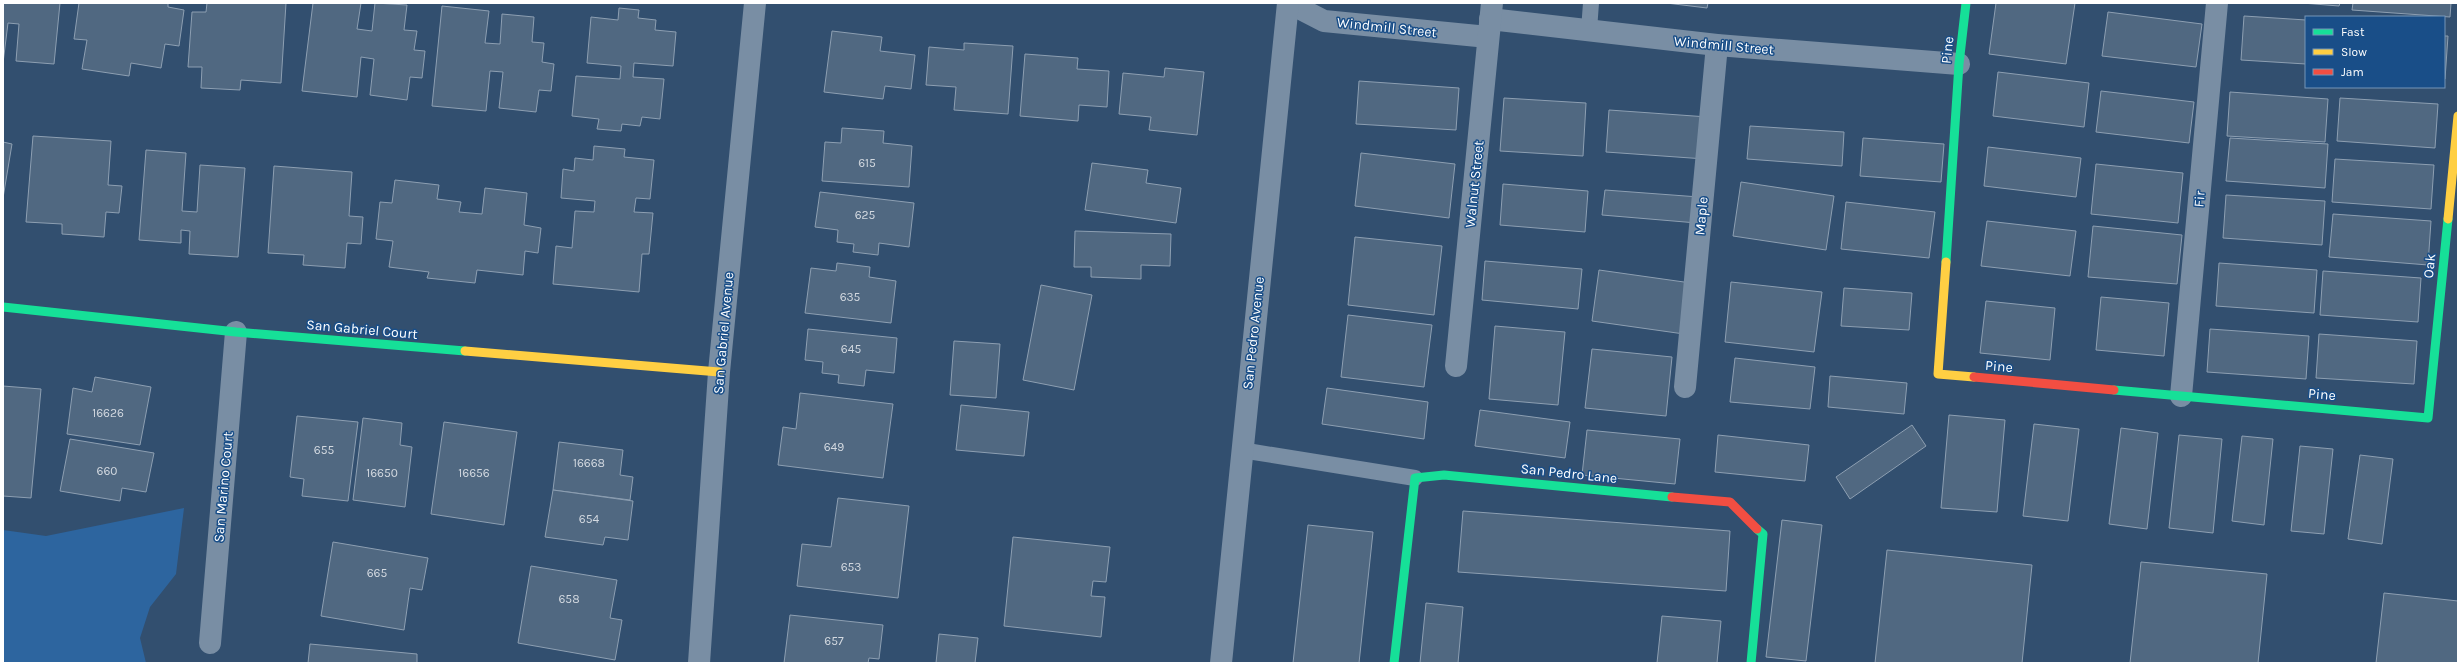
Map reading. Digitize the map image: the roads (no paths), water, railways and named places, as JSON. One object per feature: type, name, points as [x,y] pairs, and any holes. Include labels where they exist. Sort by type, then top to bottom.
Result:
[{"type":"street","name":"San Gabriel Avenue","points":[[699,663],[719,372],[755,3]]},
{"type":"street","name":"Windmill Street","points":[[1289,3],[1324,21],[1490,19],[1717,45],[1959,64]]},
{"type":"street","name":"San Pedro Avenue","points":[[1221,663],[1241,450],[1289,3]]},
{"type":"street","name":"Pine","points":[[1966,3],[1959,64],[1938,374],[2428,418]]},
{"type":"street","name":"Fir","points":[[2181,396],[2217,3]]},
{"type":"street","name":"Walnut Street","points":[[1456,366],[1490,19]]},
{"type":"street","name":"Maple","points":[[1684,387],[1717,45]]},
{"type":"street","name":"Oak","points":[[2428,418],[2458,116]]},
{"type":"street","name":"San Gabriel Court","points":[[3,307],[236,332],[719,372]]},
{"type":"street","name":"San Marino Court","points":[[210,643],[236,332]]},
{"type":"street","name":"San Pedro Lane","points":[[1415,478],[1444,475],[1730,502],[1763,534],[1751,663]]},
{"type":"street","points":[[1394,663],[1415,478]]},
{"type":"lane","points":[[1589,30],[1591,3]]},
{"type":"lane","points":[[1241,450],[1415,478]]}]
